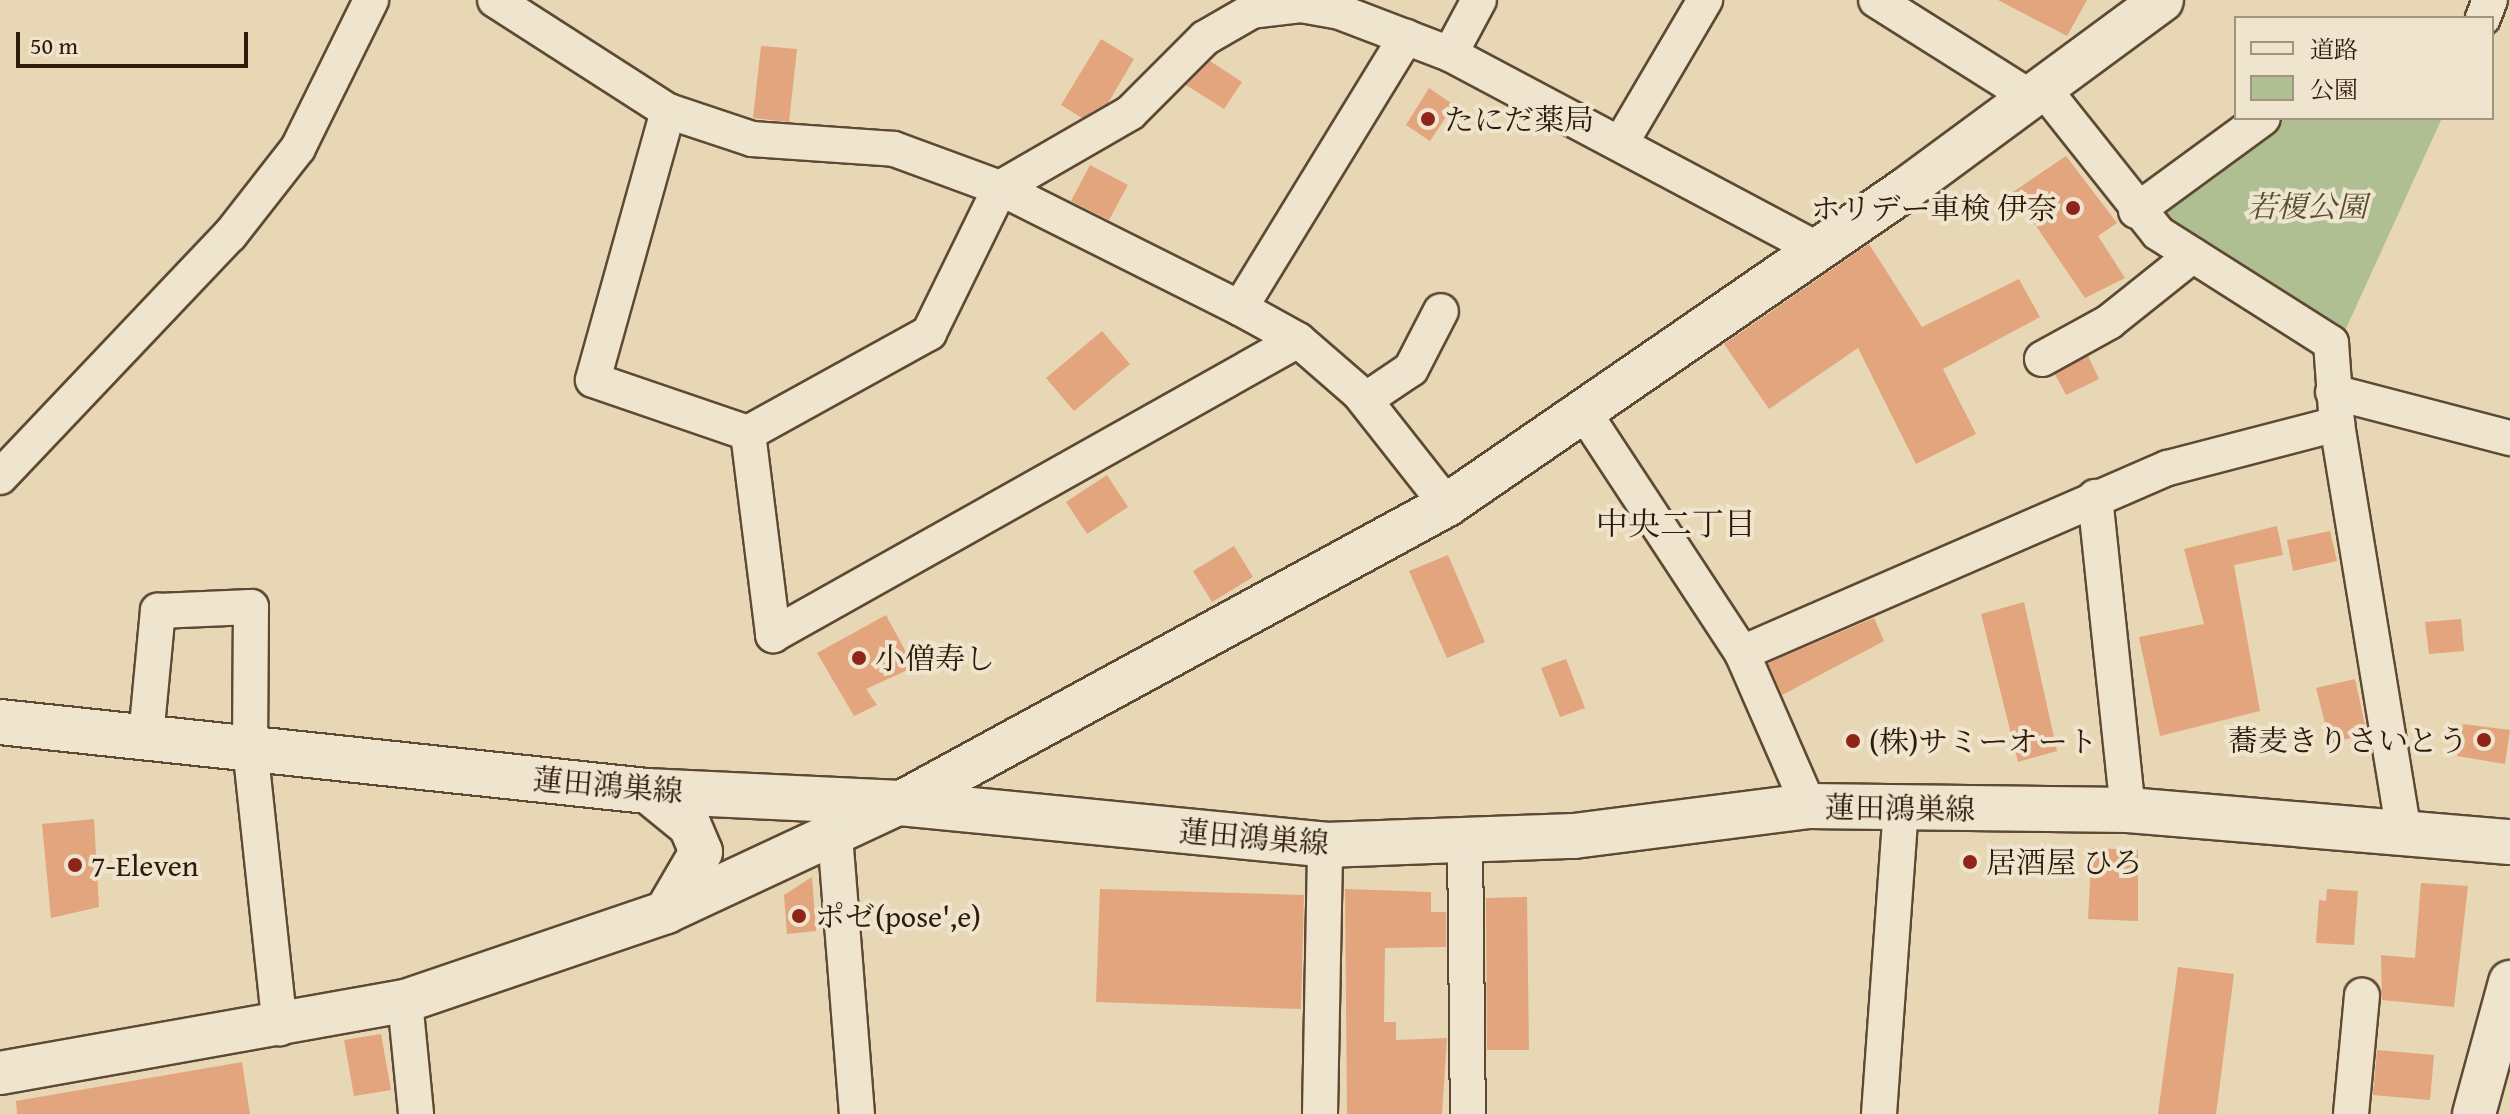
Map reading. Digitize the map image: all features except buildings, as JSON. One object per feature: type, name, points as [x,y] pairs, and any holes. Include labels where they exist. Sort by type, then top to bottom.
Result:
[{"type":"main road","name":"蓮田鴻巣線","points":[[0,722],[647,791],[900,803],[1325,845],[1574,836],[1809,806],[2128,810],[2510,842]]},
{"type":"street","points":[[0,477],[230,235],[298,148],[371,0]]},
{"type":"street","points":[[495,0],[668,111],[752,139],[894,149],[1000,188],[1240,308],[1298,340],[1365,400],[1447,505]]},
{"type":"street","points":[[1450,54],[1479,0]]},
{"type":"street","points":[[1622,141],[1705,0]]},
{"type":"street","points":[[1876,0],[2036,92],[2136,211],[2193,255],[2331,343],[2335,408],[2404,834]]},
{"type":"street","points":[[0,1073],[280,1028],[405,1001],[666,912],[900,803],[1447,505],[1585,414],[1819,250],[2162,0]]},
{"type":"street","points":[[668,111],[593,380],[748,433],[929,333],[1000,188],[1130,113],[1205,38],[1252,11],[1301,5],[1406,37],[1450,54],[1622,141],[1819,250]]},
{"type":"street","points":[[1240,308],[1406,37]]},
{"type":"street","points":[[2136,211],[2260,120]]},
{"type":"street","points":[[2042,359],[2109,322],[2193,255]]},
{"type":"street","points":[[1365,400],[1411,369],[1441,311]]},
{"type":"street","points":[[748,433],[773,635],[1298,340]]},
{"type":"street","points":[[1742,653],[2095,497],[2335,408],[2510,438]]},
{"type":"street","points":[[1585,414],[1742,653],[1809,806]]},
{"type":"street","points":[[2095,497],[2128,810]]},
{"type":"street","points":[[146,737],[158,611],[251,607],[250,747],[280,1028]]},
{"type":"street","points":[[647,791],[690,826],[701,852],[666,912]]},
{"type":"street","points":[[1879,1114],[1901,809]]},
{"type":"street","points":[[835,835],[857,1114]]},
{"type":"street","points":[[1465,839],[1468,1114]]},
{"type":"street","points":[[1320,1114],[1325,845]]},
{"type":"street","points":[[2474,1114],[2510,982]]},
{"type":"street","points":[[2351,1114],[2362,996]]},
{"type":"street","points":[[405,1001],[416,1114]]},
{"type":"green space","name":"若榎公園","points":[[2278,120],[2441,120],[2344,333],[2167,218],[2168,203]]},
{"type":"place","name":"たにだ薬局","points":[[1428,119]]},
{"type":"place","name":"ホリデー車検 伊奈","points":[[2073,208]]},
{"type":"place","name":"小僧寿し","points":[[859,658]]},
{"type":"place","name":"蕎麦きりさいとう","points":[[2484,740]]},
{"type":"place","name":"(株)サミーオート","points":[[1853,741]]},
{"type":"place","name":"居酒屋 ひろ","points":[[1970,862]]},
{"type":"place","name":"7-Eleven","points":[[75,865]]},
{"type":"place","name":"ポゼ(pose',e)","points":[[799,916]]},
{"type":"district","name":"中央二丁目","points":[[1676,524]]}]
